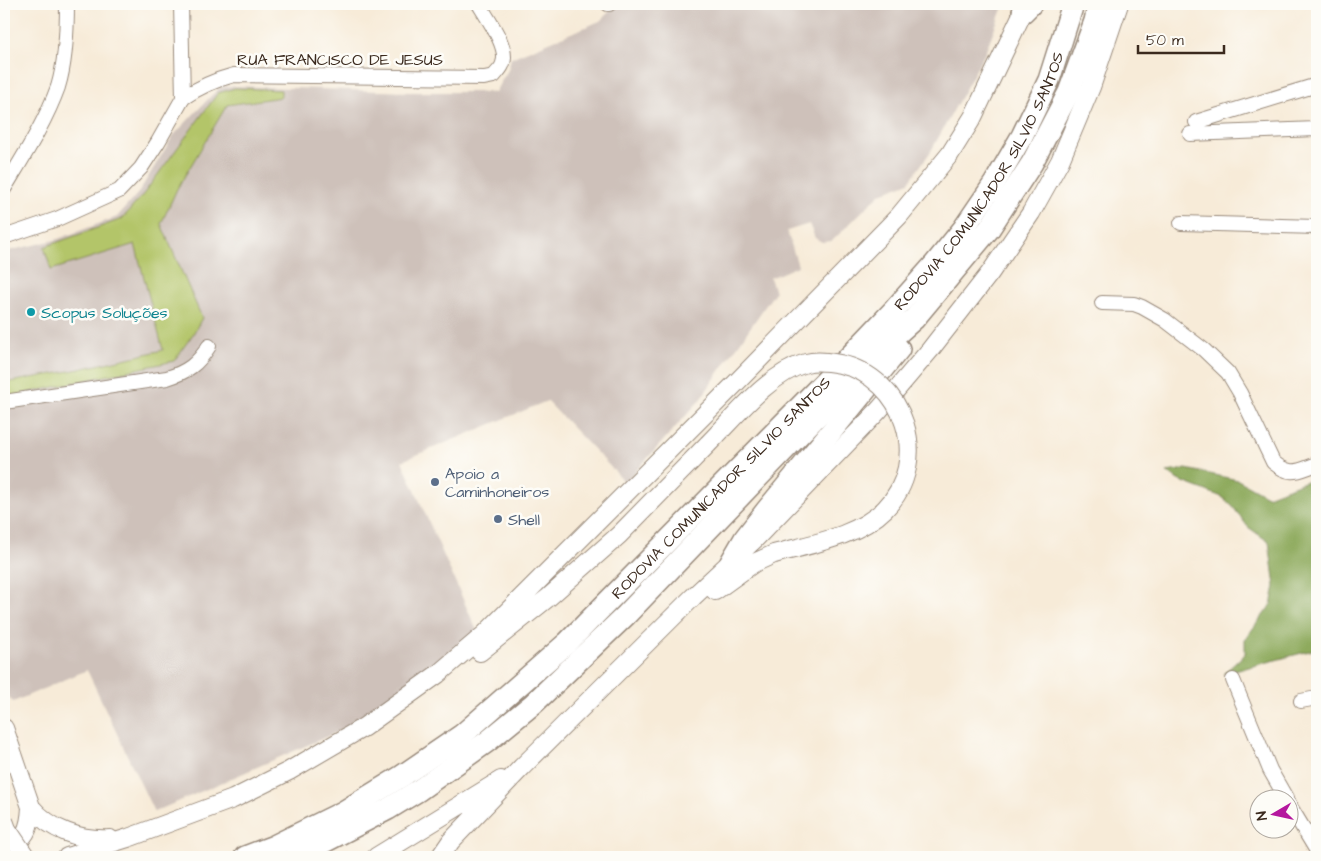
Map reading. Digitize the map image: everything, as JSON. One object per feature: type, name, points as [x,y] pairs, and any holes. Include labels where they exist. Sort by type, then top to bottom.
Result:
[{"type":"highway","name":"RODOVIA COMUNICADOR SILVIO SANTOS","points":[[245,857],[274,846],[343,812],[402,776],[462,735],[567,643],[882,323],[964,228],[994,184],[1022,136],[1049,80],[1073,4]]},
{"type":"highway","name":"RODOVIA COMUNICADOR SILVIO SANTOS","points":[[295,857],[388,809],[420,790],[488,741],[533,704],[626,615],[888,342],[914,319],[989,229],[1032,163],[1069,92],[1095,21],[1099,4]]},
{"type":"highway","points":[[731,562],[745,538],[766,511],[899,349],[914,319]]},
{"type":"main road","points":[[440,857],[452,841],[522,768],[693,597],[731,562],[878,410],[930,350],[990,273],[1031,213],[1060,161],[1091,87],[1119,4]]},
{"type":"main road","points":[[67,857],[128,838],[233,799],[289,771],[364,727],[438,674],[485,634],[899,216],[950,154],[973,117],[1027,6]]},
{"type":"main road","points":[[289,771],[329,757],[384,726],[415,704],[549,597],[619,535],[760,391],[788,370],[807,363],[826,361],[853,367],[876,380],[900,409],[907,430],[909,458],[906,472],[896,496],[870,522],[842,535],[774,554],[754,563],[714,592],[693,597]]},
{"type":"main road","points":[[4,728],[31,807],[31,822],[28,831],[19,841],[4,849]]},
{"type":"main road","points":[[376,857],[522,768]]},
{"type":"main road","points":[[428,857],[452,830],[490,801]]},
{"type":"main road","points":[[31,807],[48,823],[64,832],[98,840],[128,838]]},
{"type":"main road","points":[[4,821],[7,829],[26,857]]},
{"type":"street","points":[[4,189],[47,112],[58,87],[64,63],[67,4]]},
{"type":"street","points":[[4,237],[57,219],[119,191],[141,168],[183,98],[181,4]]},
{"type":"street","name":"RUA FRANCISCO DE JESUS","points":[[183,98],[214,80],[234,75],[484,78],[494,76],[503,63],[504,54],[501,44],[479,4]]},
{"type":"street","points":[[1317,84],[1193,128],[1317,129]]},
{"type":"street","points":[[1181,223],[1317,227]]},
{"type":"street","points":[[1102,303],[1134,304],[1142,307],[1165,320],[1204,350],[1228,373],[1240,393],[1273,462],[1281,469],[1288,472],[1298,471],[1317,464]]},
{"type":"street","points":[[4,402],[167,378],[194,366],[202,358],[209,346]]},
{"type":"street","points":[[1233,680],[1270,770],[1280,788]]},
{"type":"street","points":[[1302,701],[1317,698]]},
{"type":"street","points":[[1298,820],[1317,851]]},
{"type":"shaded area","points":[[788,4],[790,9],[807,4],[1004,4],[984,55],[931,151],[909,182],[880,194],[832,241],[822,242],[815,238],[809,224],[787,231],[798,266],[770,278],[775,292],[699,401],[628,480],[625,482],[547,401],[402,461],[477,631],[358,723],[154,812],[87,670],[13,702],[4,691],[4,252],[55,240],[117,217],[139,192],[173,136],[221,87],[410,92],[495,92],[508,70],[511,58],[600,21],[616,5]]},
{"type":"green space","points":[[235,88],[281,90],[281,97],[227,105],[177,189],[161,224],[202,318],[174,361],[4,398],[4,383],[75,370],[163,350],[135,244],[51,270],[44,247],[122,219],[142,196],[218,93]]},
{"type":"green space","points":[[1186,469],[1238,480],[1267,496],[1317,477],[1317,649],[1223,674],[1245,654],[1245,639],[1271,605],[1275,586],[1269,542],[1248,527],[1233,507],[1222,497],[1178,480],[1167,472]]},
{"type":"place","name":"Scopus Soluções","points":[[31,312]]},
{"type":"place","name":"Apoio a Caminhoneiros","points":[[435,482]]},
{"type":"place","name":"Shell","points":[[498,519]]}]
